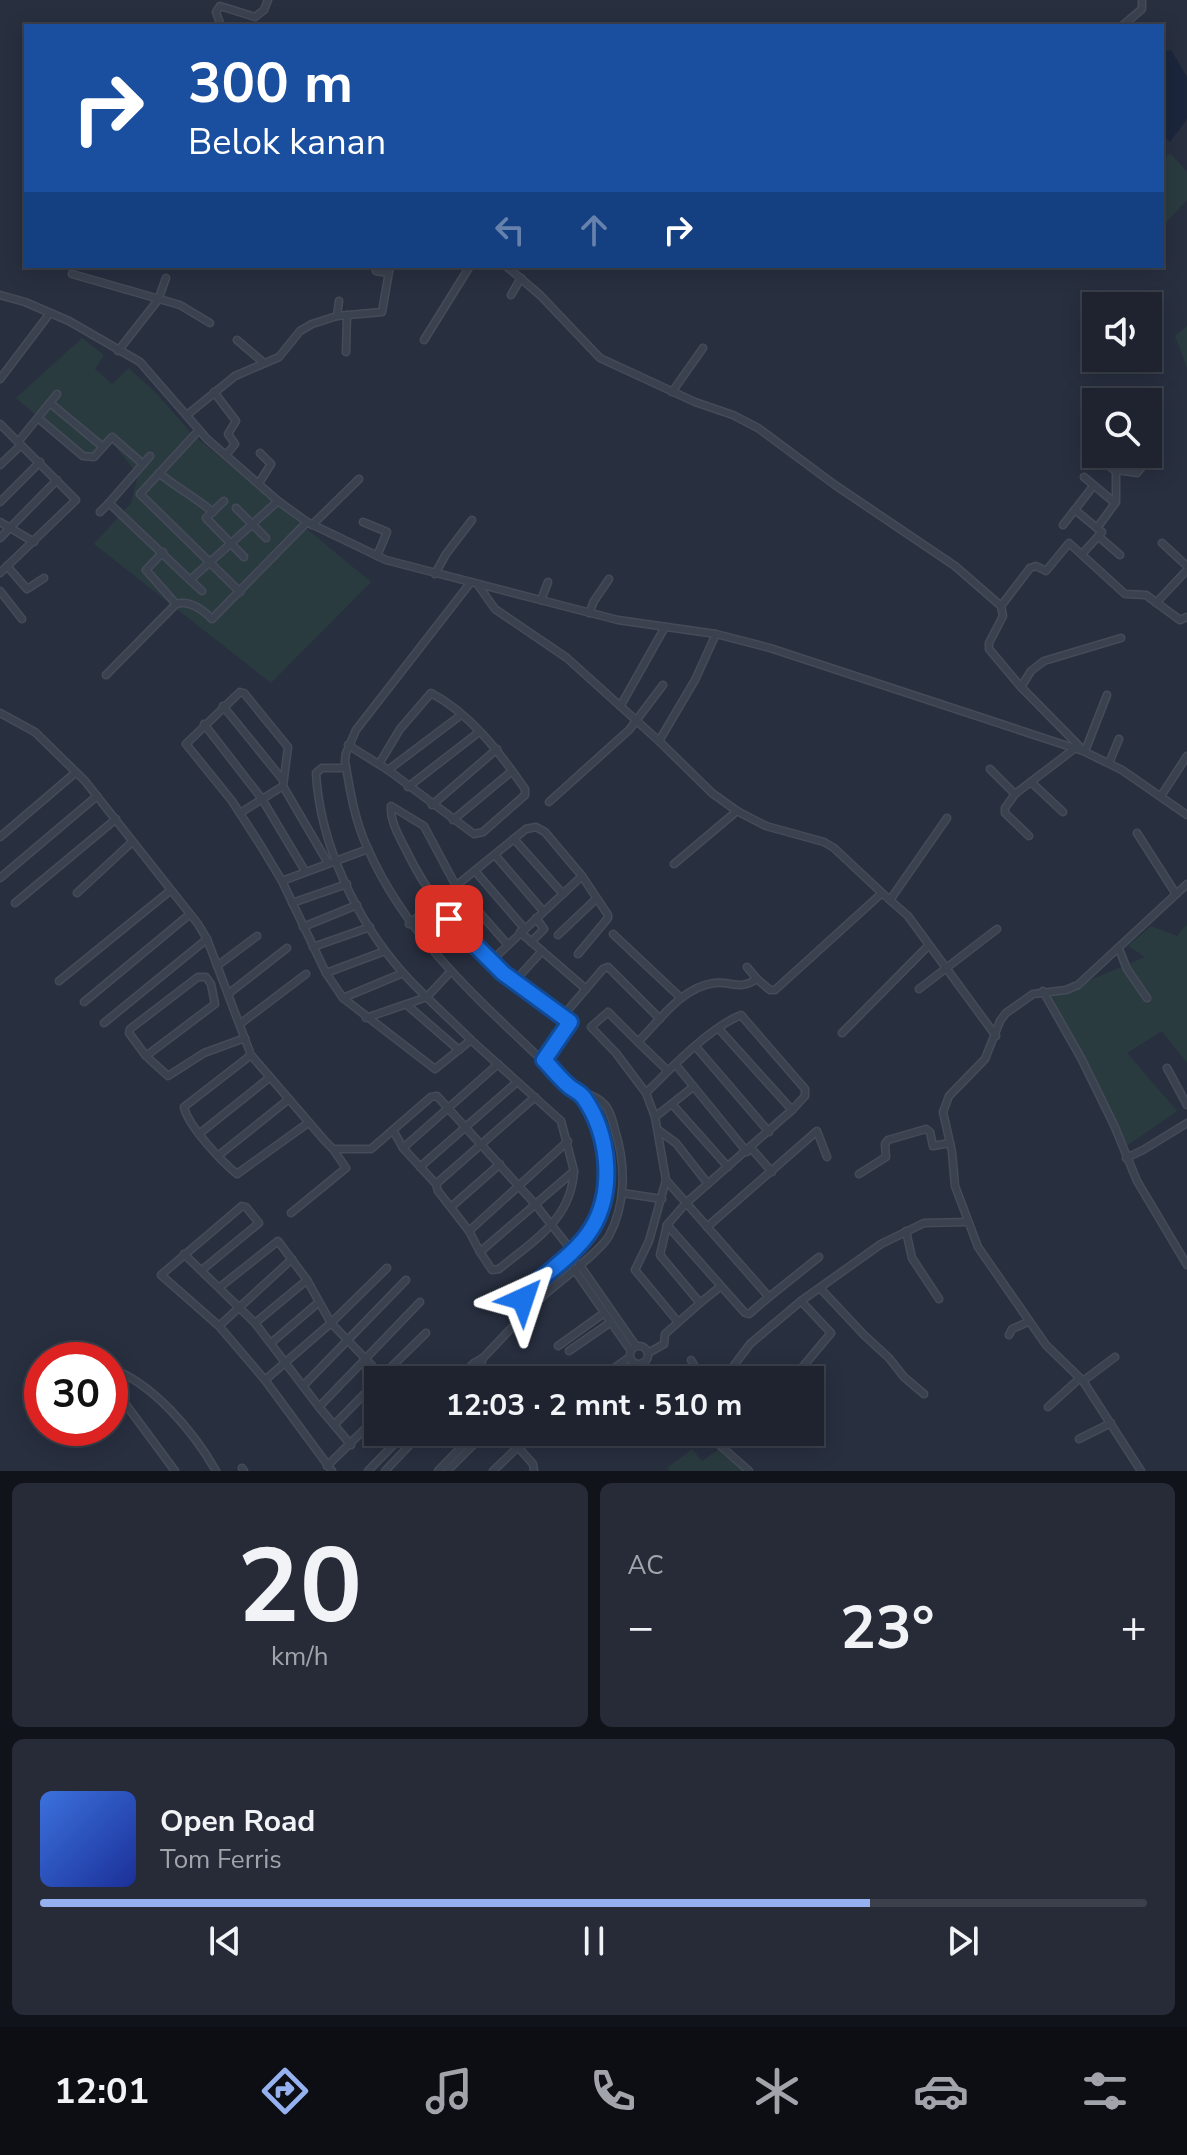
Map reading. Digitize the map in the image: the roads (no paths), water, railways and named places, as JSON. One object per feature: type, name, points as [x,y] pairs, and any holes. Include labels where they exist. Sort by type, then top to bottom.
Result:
[{"type":"street","points":[[220,24],[216,12],[220,6],[255,17],[264,10],[268,0]]},
{"type":"street","points":[[1124,24],[1142,9],[1142,0]]},
{"type":"street","points":[[424,340],[469,268]]},
{"type":"street","points":[[508,268],[600,358],[758,428],[835,485],[955,566],[1001,606]]},
{"type":"street","points":[[187,415],[235,376],[279,357],[300,331],[312,324],[337,316],[382,312],[389,270],[376,271]]},
{"type":"street","points":[[72,274],[180,305],[210,323]]},
{"type":"street","points":[[118,351],[158,300],[166,278]]},
{"type":"street","points":[[511,295],[521,278]]},
{"type":"street","points":[[1,294],[88,331],[140,362],[199,430],[278,501],[309,524],[377,556],[403,566],[589,613],[716,634],[797,656],[1084,751],[1109,763],[1187,815]]},
{"type":"street","points":[[337,316],[339,301]]},
{"type":"street","points":[[0,379],[50,313]]},
{"type":"street","points":[[346,352],[347,315]]},
{"type":"street","points":[[237,340],[264,363]]},
{"type":"street","points":[[672,392],[703,348]]},
{"type":"street","points":[[214,392],[236,421],[228,434],[235,444],[226,455]]},
{"type":"street","points":[[0,465],[20,444],[57,394]]},
{"type":"street","points":[[50,403],[103,447]]},
{"type":"street","points":[[38,418],[83,456],[94,457],[112,437],[143,464],[181,492],[190,493],[213,512]]},
{"type":"street","points":[[0,573],[76,500],[1,426]]},
{"type":"street","points":[[199,430],[140,494],[240,592]]},
{"type":"street","points":[[259,483],[271,464],[260,453]]},
{"type":"street","points":[[100,512],[150,456]]},
{"type":"street","points":[[0,502],[40,462]]},
{"type":"street","points":[[1113,468],[1137,473],[1142,468]]},
{"type":"street","points":[[1082,554],[1115,503],[1117,468]]},
{"type":"street","points":[[1084,477],[1115,503]]},
{"type":"street","points":[[106,675],[176,604],[184,602],[194,605],[212,619],[359,479]]},
{"type":"street","points":[[0,538],[57,480]]},
{"type":"street","points":[[1063,525],[1091,489]]},
{"type":"street","points":[[224,501],[206,518],[244,557]]},
{"type":"street","points":[[190,580],[278,501]]},
{"type":"street","points":[[109,503],[202,591]]},
{"type":"street","points":[[236,508],[266,538]]},
{"type":"street","points":[[1075,510],[1120,555]]},
{"type":"street","points":[[435,574],[472,520]]},
{"type":"street","points":[[0,522],[34,542]]},
{"type":"street","points":[[363,522],[387,532],[377,556]]},
{"type":"street","points":[[1156,603],[1187,568],[1162,543]]},
{"type":"street","points":[[1084,751],[1021,687],[988,646],[1002,621],[1001,606],[1030,568],[1036,566],[1046,571],[1066,544],[1072,544],[1125,594],[1140,593],[1180,620],[1187,617]]},
{"type":"street","points":[[163,552],[146,570],[176,604]]},
{"type":"street","points":[[7,566],[28,589],[44,578]]},
{"type":"street","points":[[589,613],[609,579]]},
{"type":"street","points":[[541,600],[548,582]]},
{"type":"street","points":[[474,583],[495,609],[546,641],[621,705],[712,793],[766,826],[824,842],[834,848],[908,916],[996,1036]]},
{"type":"street","points":[[471,1366],[483,1358],[541,1298],[608,1237],[622,1193],[622,1158],[612,1121],[602,1101],[569,1086],[451,971],[409,924],[360,830],[346,768],[348,745],[375,703],[474,583]]},
{"type":"street","points":[[0,591],[22,619]]},
{"type":"street","points":[[621,705],[665,627]]},
{"type":"street","points":[[659,741],[695,680],[716,634]]},
{"type":"street","points":[[1021,687],[1031,671],[1044,661],[1121,638]]},
{"type":"street","points":[[549,802],[638,721],[663,685]]},
{"type":"street","points":[[240,813],[283,783],[288,748],[243,692],[223,706],[186,744],[240,813],[282,881],[326,973],[343,998],[435,1069],[471,1040]]},
{"type":"street","points":[[348,745],[388,770],[474,834],[483,832],[525,795],[525,789],[497,749],[434,694],[428,695],[400,729],[379,764]]},
{"type":"street","points":[[1084,751],[1107,695]]},
{"type":"street","points":[[223,706],[283,783],[385,951],[471,1040],[561,1121],[574,1171],[569,1200],[552,1224],[497,1270],[490,1268],[436,1184],[403,1148],[393,1130]]},
{"type":"street","points":[[0,723],[4,715],[35,732],[97,796],[190,914],[207,939],[251,1055],[346,1168],[291,1213]]},
{"type":"street","points":[[388,770],[461,715]]},
{"type":"street","points":[[204,724],[262,799],[305,871]]},
{"type":"street","points":[[408,787],[479,732]]},
{"type":"street","points":[[1109,763],[1119,739]]},
{"type":"street","points":[[432,805],[497,749]]},
{"type":"street","points":[[1029,836],[1005,813],[1005,808],[1015,794],[1074,749]]},
{"type":"street","points":[[1161,796],[1187,756]]},
{"type":"street","points":[[332,861],[320,816],[316,773],[322,768],[346,768]]},
{"type":"street","points":[[990,769],[1015,794]]},
{"type":"street","points":[[453,820],[512,771]]},
{"type":"street","points":[[0,837],[75,773]]},
{"type":"street","points":[[1031,782],[1063,812]]},
{"type":"street","points":[[0,878],[97,796]]},
{"type":"street","points":[[508,945],[456,886],[424,826],[391,806],[396,828],[436,903],[490,962],[570,1022],[544,1060]]},
{"type":"street","points":[[674,864],[737,811]]},
{"type":"street","points":[[890,900],[947,818]]},
{"type":"street","points":[[15,903],[116,819]]},
{"type":"street","points":[[409,924],[530,827],[541,829],[582,876],[608,918],[578,954]]},
{"type":"street","points":[[1137,833],[1176,894]]},
{"type":"street","points":[[514,839],[563,894]]},
{"type":"street","points":[[77,893],[132,842]]},
{"type":"street","points":[[282,881],[368,849]]},
{"type":"street","points":[[495,855],[543,911]]},
{"type":"street","points":[[475,871],[531,942],[586,989]]},
{"type":"street","points":[[490,962],[582,876]]},
{"type":"street","points":[[292,903],[347,884]]},
{"type":"street","points":[[1141,1471],[1082,1380],[1046,1345],[988,1263],[967,1222],[955,1186],[943,1112],[955,1090],[982,1064],[1006,1013],[1033,994],[1066,990],[1078,985],[1187,884]]},
{"type":"street","points":[[59,981],[171,890]]},
{"type":"street","points":[[747,967],[770,990],[775,990],[882,893]]},
{"type":"street","points":[[558,935],[596,899]]},
{"type":"street","points":[[303,927],[357,905]]},
{"type":"street","points":[[84,1002],[190,914]]},
{"type":"street","points":[[531,942],[544,929],[536,918]]},
{"type":"street","points":[[313,947],[370,927]]},
{"type":"street","points":[[919,989],[997,929]]},
{"type":"street","points":[[613,934],[681,998]]},
{"type":"street","points":[[217,966],[257,936]]},
{"type":"street","points":[[104,1023],[207,939]]},
{"type":"street","points":[[842,1033],[929,945]]},
{"type":"street","points":[[228,994],[287,948]]},
{"type":"street","points":[[1119,949],[1127,969],[1147,998]]},
{"type":"street","points":[[326,973],[385,951]]},
{"type":"street","points":[[514,982],[542,951]]},
{"type":"street","points":[[562,1017],[603,969],[610,968],[660,1019]]},
{"type":"street","points":[[366,1018],[427,997],[451,971]]},
{"type":"street","points":[[343,998],[403,973]]},
{"type":"street","points":[[240,1024],[306,974]]},
{"type":"street","points":[[146,1056],[215,1004],[211,984],[206,977],[198,977],[130,1029],[129,1033],[146,1056],[168,1076],[204,1053],[245,1038]]},
{"type":"street","points":[[638,1042],[681,998],[712,983],[740,986],[757,979]]},
{"type":"street","points":[[1043,991],[1086,1068],[1114,1125],[1126,1158],[1161,1225],[1187,1265]]},
{"type":"street","points":[[407,1005],[459,1050]]},
{"type":"street","points":[[668,1071],[608,1012],[591,1027],[616,1053],[646,1093],[655,1117],[666,1180],[649,1241],[635,1270],[678,1322]]},
{"type":"street","points":[[646,1093],[696,1047],[738,1016],[746,1018],[805,1089],[805,1096],[792,1110],[686,1203],[667,1225],[660,1255],[700,1303]]},
{"type":"street","points":[[719,1029],[792,1110]]},
{"type":"street","points":[[696,1047],[769,1132]]},
{"type":"street","points":[[251,1055],[184,1107],[187,1118],[199,1134],[235,1173],[240,1174],[308,1123]]},
{"type":"street","points":[[403,1148],[498,1064]]},
{"type":"street","points":[[676,1065],[749,1150],[772,1172]]},
{"type":"street","points":[[1167,1068],[1187,1105]]},
{"type":"street","points":[[199,1134],[269,1078]]},
{"type":"street","points":[[420,1167],[517,1082]]},
{"type":"street","points":[[655,1117],[693,1087]]},
{"type":"street","points":[[541,1298],[525,1300],[523,1295],[572,1251],[591,1229],[597,1217],[607,1174],[606,1155],[597,1123],[582,1094]]},
{"type":"street","points":[[333,1149],[371,1149],[434,1095],[500,1164],[572,1251]]},
{"type":"street","points":[[436,1184],[535,1097]]},
{"type":"street","points":[[219,1155],[289,1099]]},
{"type":"street","points":[[672,1104],[728,1167]]},
{"type":"street","points":[[1126,1158],[1187,1123]]},
{"type":"street","points":[[859,1174],[886,1157],[885,1144],[888,1140],[924,1129],[929,1131],[933,1146],[950,1143]]},
{"type":"street","points":[[658,1130],[676,1143],[708,1184]]},
{"type":"street","points":[[707,1227],[817,1131],[827,1157]]},
{"type":"street","points":[[469,1231],[568,1141]]},
{"type":"street","points":[[451,1207],[500,1164]]},
{"type":"street","points":[[480,1252],[574,1171]]},
{"type":"street","points":[[666,1180],[769,1297]]},
{"type":"street","points":[[622,1193],[662,1199]]},
{"type":"street","points":[[202,1270],[259,1223],[246,1207],[242,1206],[161,1275],[219,1326],[265,1380],[330,1469],[364,1431]]},
{"type":"street","points":[[734,1366],[750,1344],[801,1301],[881,1244],[931,1222],[967,1222]]},
{"type":"street","points":[[667,1225],[747,1315],[819,1257]]},
{"type":"street","points":[[906,1231],[912,1258],[939,1299]]},
{"type":"street","points":[[220,1287],[277,1241],[307,1280],[331,1323],[371,1366]]},
{"type":"street","points":[[184,1254],[255,1323],[351,1445]]},
{"type":"street","points":[[219,1326],[292,1259]]},
{"type":"street","points":[[576,1266],[632,1352]]},
{"type":"street","points":[[576,1266],[632,1352],[633,1362],[645,1366]]},
{"type":"street","points":[[265,1380],[331,1323],[387,1268]]},
{"type":"street","points":[[255,1323],[307,1280]]},
{"type":"street","points":[[303,1386],[406,1280]]},
{"type":"street","points":[[642,1363],[648,1353],[664,1344],[665,1334],[721,1286]]},
{"type":"street","points":[[820,1288],[924,1394]]},
{"type":"street","points":[[801,1301],[831,1333],[803,1366]]},
{"type":"street","points":[[271,1343],[319,1302]]},
{"type":"street","points":[[319,1407],[420,1302]]},
{"type":"street","points":[[558,1346],[604,1313]]},
{"type":"street","points":[[569,1351],[611,1322]]},
{"type":"street","points":[[1009,1335],[1012,1329],[1028,1322]]},
{"type":"street","points":[[394,1366],[426,1333]]},
{"type":"street","points":[[614,1366],[632,1352],[644,1348],[648,1353]]},
{"type":"street","points":[[1048,1407],[1115,1357]]},
{"type":"street","points":[[480,1366],[483,1358]]},
{"type":"street","points":[[691,1360],[695,1366]]},
{"type":"street","points":[[128,1376],[151,1391],[204,1450],[216,1471]]},
{"type":"street","points":[[334,1425],[364,1396]]},
{"type":"street","points":[[128,1407],[175,1471]]},
{"type":"street","points":[[1079,1439],[1111,1423]]},
{"type":"street","points":[[368,1471],[392,1446]]},
{"type":"street","points":[[385,1471],[409,1446]]},
{"type":"street","points":[[438,1471],[462,1446]]},
{"type":"street","points":[[447,1471],[472,1446]]},
{"type":"street","points":[[721,1446],[749,1471]]},
{"type":"street","points":[[493,1471],[518,1447],[533,1464],[534,1471]]},
{"type":"water","points":[[1171,50],[1187,77],[1187,119],[1170,142],[1164,136],[1164,52]]}]
